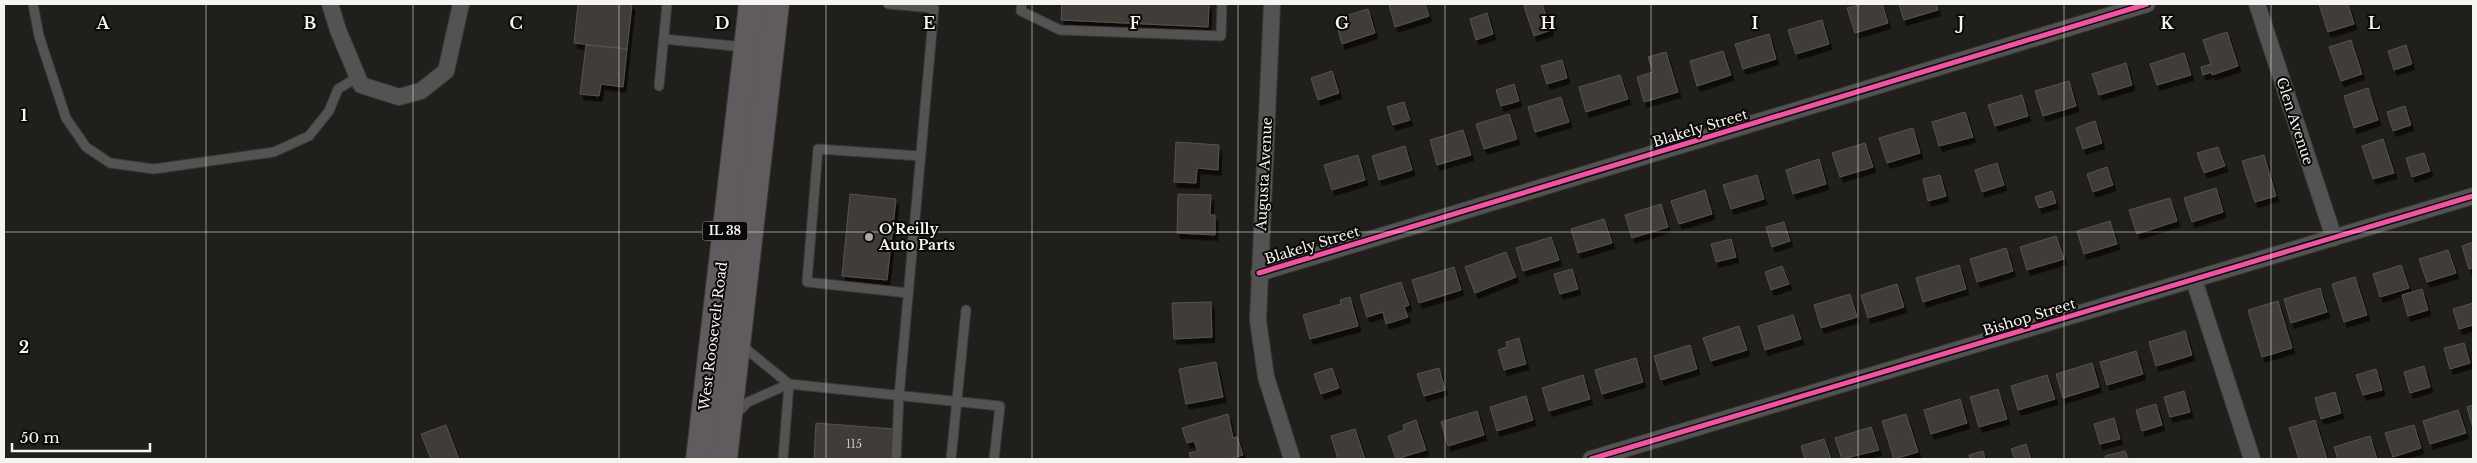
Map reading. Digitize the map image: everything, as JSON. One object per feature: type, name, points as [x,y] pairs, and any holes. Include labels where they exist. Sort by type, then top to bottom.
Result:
[{"type":"main road","name":"West Roosevelt Road","points":[[699,459],[752,4]]},
{"type":"main road","name":"West Roosevelt Road","points":[[724,459],[776,4]]},
{"type":"street","points":[[330,4],[361,85],[399,97],[421,91],[446,71],[461,4]]},
{"type":"street","name":"Augusta Avenue","points":[[1272,4],[1259,273],[1261,348],[1266,377],[1292,459]]},
{"type":"street","name":"Blakely Street","points":[[1259,273],[2147,4]]},
{"type":"street","name":"Glen Avenue","points":[[2257,4],[2334,238]]},
{"type":"street","name":"Bishop Street","points":[[1591,459],[2473,196]]},
{"type":"street","points":[[2194,280],[2252,459]]},
{"type":"lane","points":[[33,4],[39,36],[66,118],[86,147],[110,162],[154,169],[274,152],[309,136],[329,111],[338,88],[358,77]]},
{"type":"lane","points":[[659,86],[667,4]]},
{"type":"lane","points":[[888,4],[934,8],[899,396],[896,459]]},
{"type":"lane","points":[[1022,4],[1022,11],[1060,30],[1221,36],[1222,4]]},
{"type":"lane","points":[[664,39],[747,47]]},
{"type":"lane","points":[[908,293],[807,282],[818,148],[920,156]]},
{"type":"lane","points":[[951,459],[966,310]]},
{"type":"lane","points":[[738,342],[789,384]]},
{"type":"lane","points":[[783,459],[789,384]]},
{"type":"lane","points":[[729,422],[748,402],[789,384],[1000,406],[994,459]]},
{"type":"building","points":[[578,4],[632,4],[627,49],[574,43]]},
{"type":"building","points":[[1062,4],[1209,4],[1208,27],[1061,20]]},
{"type":"building","points":[[1389,4],[1425,4],[1429,16],[1395,27]]},
{"type":"building","points":[[1542,4],[1551,30],[1534,36],[1524,6]]},
{"type":"building","points":[[1863,4],[1882,4],[1888,23],[1855,33],[1847,8]]},
{"type":"building","points":[[1899,4],[1936,4],[1938,10],[1904,20]]},
{"type":"building","points":[[2319,4],[2348,4],[2354,24],[2328,32]]},
{"type":"building","points":[[1368,9],[1375,33],[1342,44],[1335,19]]},
{"type":"building","points":[[1487,13],[1493,34],[1476,40],[1470,19]]},
{"type":"building","points":[[1822,20],[1829,44],[1796,54],[1788,30]]},
{"type":"building","points":[[2227,32],[2238,66],[2212,75],[2212,72],[2203,75],[2201,67],[2211,64],[2203,40]]},
{"type":"building","points":[[1769,34],[1776,59],[1743,69],[1735,44]]},
{"type":"building","points":[[2351,40],[2362,74],[2341,81],[2329,47]]},
{"type":"building","points":[[586,45],[627,49],[623,87],[601,84],[599,96],[580,94]]},
{"type":"building","points":[[2406,45],[2412,64],[2394,70],[2388,51]]},
{"type":"building","points":[[1723,51],[1731,75],[1697,86],[1690,61]]},
{"type":"building","points":[[1666,52],[1678,92],[1644,102],[1637,77],[1653,72],[1648,57]]},
{"type":"building","points":[[2184,53],[2191,75],[2157,85],[2150,64]]},
{"type":"building","points":[[1562,60],[1567,78],[1547,84],[1541,66]]},
{"type":"building","points":[[2126,63],[2132,85],[2099,95],[2092,74]]},
{"type":"building","points":[[1332,71],[1339,93],[1318,100],[1311,78]]},
{"type":"building","points":[[1620,75],[1628,99],[1586,112],[1579,87]]},
{"type":"building","points":[[2069,81],[2076,106],[2043,116],[2035,91]]},
{"type":"building","points":[[1514,84],[1519,101],[1501,106],[1496,90]]},
{"type":"building","points":[[2368,88],[2378,120],[2354,128],[2344,96]]},
{"type":"building","points":[[2022,95],[2028,116],[1995,126],[1988,105]]},
{"type":"building","points":[[1561,97],[1569,122],[1535,132],[1528,107]]},
{"type":"building","points":[[1404,102],[1410,120],[1393,125],[1387,107]]},
{"type":"building","points":[[2405,106],[2411,125],[2393,131],[2387,112]]},
{"type":"building","points":[[1965,112],[1973,137],[1939,146],[1932,122]]},
{"type":"building","points":[[1509,114],[1517,139],[1484,149],[1476,124]]},
{"type":"building","points":[[2095,121],[2102,143],[2083,149],[2076,128]]},
{"type":"building","points":[[1913,128],[1920,153],[1887,163],[1879,138]]},
{"type":"building","points":[[1463,130],[1471,155],[1437,165],[1430,140]]},
{"type":"building","points":[[2383,139],[2394,173],[2373,179],[2362,146]]},
{"type":"building","points":[[1176,142],[1219,145],[1218,170],[1197,168],[1196,183],[1174,182]]},
{"type":"building","points":[[1865,143],[1873,167],[1840,177],[1832,153]]},
{"type":"building","points":[[1405,146],[1412,170],[1379,180],[1372,156]]},
{"type":"building","points":[[2218,147],[2225,166],[2204,173],[2197,153]]},
{"type":"building","points":[[2424,153],[2430,171],[2412,177],[2406,158]]},
{"type":"building","points":[[1358,155],[1365,180],[1332,190],[1324,165]]},
{"type":"building","points":[[2264,155],[2276,196],[2255,202],[2242,161]]},
{"type":"building","points":[[1819,159],[1826,184],[1793,194],[1786,170]]},
{"type":"building","points":[[1997,163],[2004,185],[1982,192],[1975,170]]},
{"type":"building","points":[[2107,167],[2113,185],[2093,192],[2087,174]]},
{"type":"building","points":[[1757,175],[1764,199],[1731,209],[1723,185]]},
{"type":"building","points":[[1940,175],[1946,196],[1928,201],[1923,179]]},
{"type":"building","points":[[2216,188],[2223,212],[2192,222],[2184,198]]},
{"type":"building","points":[[1705,190],[1712,214],[1679,224],[1671,201]]},
{"type":"building","points":[[2052,191],[2056,203],[2039,208],[2035,197]]},
{"type":"building","name":"O'Reilly Auto Parts","points":[[850,194],[896,199],[887,280],[842,276]]},
{"type":"building","points":[[1178,194],[1211,195],[1210,215],[1215,215],[1215,235],[1177,233]]},
{"type":"building","points":[[2170,198],[2177,221],[2137,234],[2129,210]]},
{"type":"building","points":[[1661,204],[1668,227],[1632,238],[1625,215]]},
{"type":"building","points":[[1604,219],[1612,243],[1578,253],[1571,229]]},
{"type":"building","points":[[2110,221],[2117,244],[2084,254],[2077,231]]},
{"type":"building","points":[[1784,222],[1790,241],[1772,247],[1766,227]]},
{"type":"building","points":[[2056,236],[2064,259],[2027,270],[2020,247]]},
{"type":"building","points":[[1551,237],[1559,260],[1523,271],[1516,248]]},
{"type":"building","points":[[1731,239],[1736,257],[1716,262],[1711,244]]},
{"type":"building","points":[[2473,242],[2473,268],[2469,269],[2462,246]]},
{"type":"building","points":[[2006,248],[2013,271],[1977,282],[1970,259]]},
{"type":"building","points":[[2448,250],[2456,273],[2427,282],[2419,259]]},
{"type":"building","points":[[1506,252],[1516,277],[1475,293],[1465,267]]},
{"type":"building","points":[[1959,265],[1966,289],[1923,302],[1916,278]]},
{"type":"building","points":[[2401,265],[2409,288],[2380,297],[2373,274]]},
{"type":"building","points":[[1782,266],[1789,284],[1771,290],[1765,272]]},
{"type":"building","points":[[1454,267],[1461,290],[1419,303],[1412,280]]},
{"type":"building","points":[[1572,269],[1578,289],[1560,294],[1554,274]]},
{"type":"building","points":[[2355,277],[2367,315],[2344,322],[2332,284]]},
{"type":"building","points":[[1401,282],[1409,305],[1404,307],[1408,317],[1386,324],[1383,312],[1367,317],[1360,295]]},
{"type":"building","points":[[1897,284],[1904,307],[1868,318],[1861,295]]},
{"type":"building","points":[[2320,288],[2327,312],[2291,323],[2284,299]]},
{"type":"building","points":[[2422,289],[2428,310],[2408,316],[2402,295]]},
{"type":"building","points":[[1850,294],[1857,317],[1821,328],[1814,305]]},
{"type":"building","points":[[1350,297],[1358,326],[1310,339],[1303,315],[1341,304],[1340,300]]},
{"type":"building","points":[[2278,301],[2292,348],[2262,357],[2248,310]]},
{"type":"building","points":[[1211,302],[1212,337],[1174,339],[1172,303]]},
{"type":"building","points":[[2473,303],[2473,325],[2459,329],[2453,309]]},
{"type":"building","points":[[1793,315],[1801,339],[1765,350],[1758,326]]},
{"type":"building","points":[[1739,326],[1747,350],[1711,361],[1703,338]]},
{"type":"building","points":[[2185,331],[2192,355],[2156,366],[2149,342]]},
{"type":"building","points":[[1519,338],[1526,364],[1504,370],[1498,350],[1507,347],[1506,342]]},
{"type":"building","points":[[2464,343],[2470,363],[2450,369],[2444,348]]},
{"type":"building","points":[[1690,345],[1697,369],[1661,380],[1654,356]]},
{"type":"building","points":[[2136,351],[2143,374],[2107,385],[2100,362]]},
{"type":"building","points":[[1636,358],[1643,382],[1602,394],[1595,370]]},
{"type":"building","points":[[1216,362],[1223,397],[1186,404],[1179,369]]},
{"type":"building","points":[[2092,363],[2099,387],[2063,398],[2056,374]]},
{"type":"building","points":[[2424,366],[2430,387],[2410,393],[2404,372]]},
{"type":"building","points":[[1332,368],[1339,388],[1321,394],[1314,374]]},
{"type":"building","points":[[1439,368],[1445,390],[1424,396],[1417,374]]},
{"type":"building","points":[[2376,369],[2382,390],[2363,395],[2356,375]]},
{"type":"building","points":[[1583,375],[1590,399],[1549,411],[1542,388]]},
{"type":"building","points":[[2047,375],[2055,399],[2018,410],[2011,386]]},
{"type":"building","points":[[1998,389],[2007,419],[1979,427],[1970,397]]},
{"type":"building","points":[[2184,391],[2190,412],[2170,417],[2164,397]]},
{"type":"building","points":[[2335,392],[2341,413],[2321,419],[2315,398]]},
{"type":"building","points":[[1526,396],[1533,420],[1497,431],[1490,407]]},
{"type":"building","points":[[1960,399],[1967,423],[1931,434],[1924,410]]},
{"type":"building","points":[[2156,404],[2162,425],[2142,431],[2136,410]]},
{"type":"building","points":[[2473,405],[2473,428],[2467,407]]},
{"type":"building","points":[[2458,410],[2466,433],[2430,444],[2423,421]]},
{"type":"building","points":[[1477,411],[1484,435],[1448,446],[1441,422]]},
{"type":"building","points":[[1228,414],[1233,438],[1237,437],[1243,455],[1228,459],[1191,459],[1189,453],[1198,451],[1194,441],[1187,443],[1182,428]]},
{"type":"building","points":[[1906,414],[1918,452],[1894,459],[1882,421]]},
{"type":"building","points":[[2114,418],[2120,439],[2100,444],[2094,424]]},
{"type":"building","points":[[1416,420],[1426,450],[1396,459],[1388,436],[1404,430],[1403,425]]},
{"type":"building","points":[[2315,420],[2327,459],[2299,459],[2289,428]]},
{"type":"building","points":[[816,423],[894,429],[892,459],[814,459]]},
{"type":"building","points":[[446,425],[459,459],[431,459],[421,434]]},
{"type":"building","points":[[2414,425],[2421,448],[2393,457],[2385,433]]},
{"type":"building","points":[[1871,427],[1879,450],[1842,459],[1835,438]]},
{"type":"building","points":[[1355,429],[1365,459],[1338,459],[1331,436]]},
{"type":"building","points":[[2370,436],[2377,459],[2338,459],[2334,447]]},
{"type":"building","points":[[1824,439],[1831,459],[1805,459],[1801,446]]},
{"type":"building","points":[[2026,444],[2031,459],[2015,459],[2011,449]]},
{"type":"building","points":[[1983,451],[1985,459],[1970,459],[1969,455]]},
{"type":"building","points":[[2125,451],[2128,459],[2106,459],[2105,456]]},
{"type":"cycle path","points":[[1259,273],[2147,4]]},
{"type":"cycle path","points":[[1591,459],[2473,196]]},
{"type":"place","name":"O'Reilly Auto Parts","points":[[869,237]]}]
